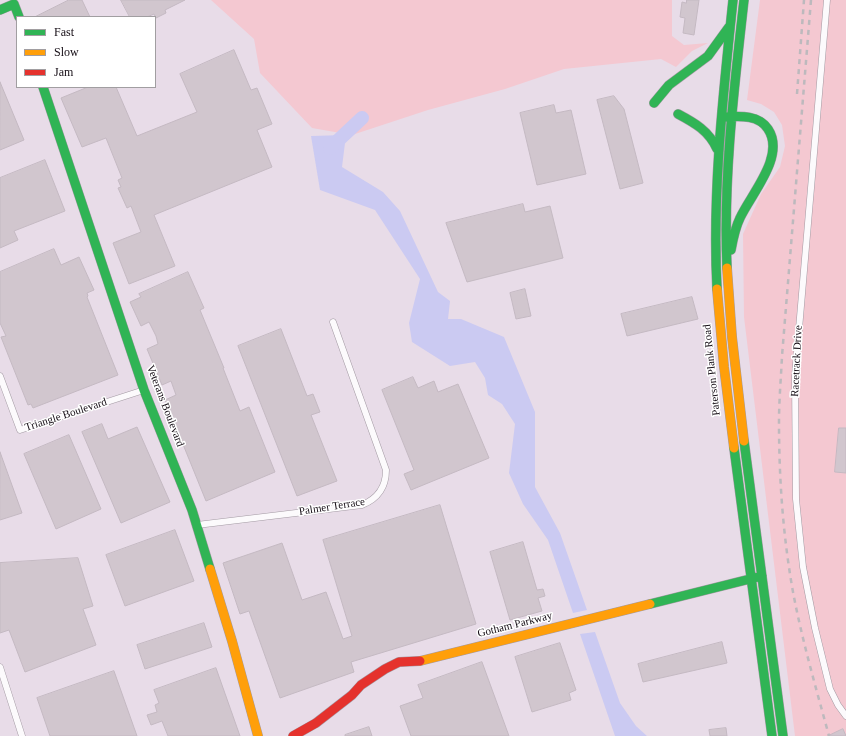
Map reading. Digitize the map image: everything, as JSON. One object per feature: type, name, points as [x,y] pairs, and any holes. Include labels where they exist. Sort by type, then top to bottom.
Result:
[{"type":"main road","name":"Paterson Plank Road","points":[[733,0],[720,117],[718,152],[715,225],[717,286],[720,332],[772,736]]},
{"type":"main road","name":"Paterson Plank Road","points":[[744,0],[732,117],[727,189],[727,269],[733,356],[783,736]]},
{"type":"main road","points":[[0,10],[14,4],[18,16]]},
{"type":"main road","points":[[654,103],[669,85],[708,56],[730,25]]},
{"type":"main road","name":"Veterans Boulevard","points":[[43,88],[144,390],[197,525],[232,641],[258,736]]},
{"type":"main road","points":[[678,114],[698,124],[706,130],[713,140],[718,152]]},
{"type":"main road","points":[[720,117],[740,116],[752,118],[763,123],[772,138],[774,150],[768,167],[737,222],[727,269]]},
{"type":"main road","name":"Gotham Parkway","points":[[293,736],[314,724],[374,676],[399,662],[415,662],[762,576]]},
{"type":"street","name":"Racetrack Drive","points":[[827,0],[795,376],[796,499],[803,567],[814,628],[830,689],[838,706],[846,716]]},
{"type":"street","name":"Palmer Terrace","points":[[197,525],[362,505],[370,502],[381,490],[385,483],[386,470],[333,322]]},
{"type":"street","name":"Triangle Boulevard","points":[[0,376],[20,430],[144,390]]},
{"type":"street","points":[[0,667],[22,736]]},
{"type":"shaded area","points":[[211,0],[672,0],[672,36],[684,45],[708,43],[692,51],[676,67],[661,59],[564,69],[505,89],[428,110],[352,135],[312,128],[260,73],[254,39]]},
{"type":"shaded area","points":[[760,0],[846,0],[846,736],[795,736],[744,317],[743,234],[761,194],[780,167],[785,146],[782,125],[774,112],[761,104],[747,100]]},
{"type":"water","points":[[346,135],[342,167],[383,192],[400,211],[438,292],[450,301],[448,319],[461,319],[504,337],[535,412],[535,487],[560,533],[587,610],[573,613],[548,540],[523,504],[509,473],[515,424],[502,404],[488,395],[485,378],[475,362],[450,366],[412,342],[409,323],[420,279],[375,210],[320,190],[311,136]]},
{"type":"water","points":[[595,632],[620,703],[636,726],[647,736],[615,736],[580,634]]},
{"type":"building","points":[[69,0],[82,0],[90,16],[37,16]]},
{"type":"building","points":[[121,0],[185,0],[165,10],[166,13],[156,18],[154,14],[149,16],[129,16]]},
{"type":"building","points":[[687,0],[699,0],[694,35],[683,33],[685,18],[680,17],[682,2],[686,3]]},
{"type":"building","points":[[234,50],[251,90],[257,88],[272,124],[257,130],[272,167],[154,215],[175,266],[129,284],[113,243],[141,232],[131,206],[127,208],[118,188],[121,187],[118,180],[122,178],[106,138],[82,147],[61,98],[86,88],[116,88],[137,136],[197,112],[180,74]]},
{"type":"building","points":[[0,82],[24,140],[0,150]]},
{"type":"building","points":[[614,96],[624,109],[643,183],[620,189],[597,100]]},
{"type":"building","points":[[554,105],[556,113],[571,110],[586,174],[537,185],[520,113]]},
{"type":"building","points":[[45,160],[65,211],[14,231],[18,240],[0,248],[0,178]]},
{"type":"building","points":[[523,204],[525,212],[550,206],[563,258],[467,282],[446,223]]},
{"type":"building","points":[[54,249],[61,265],[79,257],[94,290],[87,293],[87,297],[118,375],[33,408],[31,404],[28,405],[1,337],[6,336],[0,323],[0,272]]},
{"type":"building","points":[[188,272],[204,308],[200,310],[240,411],[249,407],[275,472],[206,501],[165,400],[176,395],[171,381],[162,385],[147,349],[158,344],[156,336],[149,322],[141,326],[130,302],[141,297],[139,294]]},
{"type":"building","points":[[525,289],[531,316],[516,319],[510,293]]},
{"type":"building","points":[[692,297],[698,319],[627,336],[621,314]]},
{"type":"building","points":[[281,329],[307,396],[313,394],[320,412],[311,415],[337,481],[297,496],[238,346]]},
{"type":"building","points":[[413,377],[418,388],[434,381],[438,392],[458,384],[489,458],[411,490],[404,474],[414,470],[382,390]]},
{"type":"building","points":[[102,424],[108,439],[137,427],[170,502],[121,523],[82,432]]},
{"type":"building","points":[[839,428],[846,428],[846,473],[835,472]]},
{"type":"building","points":[[69,435],[101,509],[56,529],[24,454]]},
{"type":"building","points":[[0,452],[22,513],[0,520]]},
{"type":"building","points":[[440,505],[476,624],[351,662],[354,672],[280,698],[249,611],[240,614],[223,563],[282,543],[302,600],[326,592],[343,639],[352,636],[323,540]]},
{"type":"building","points":[[175,530],[194,581],[125,606],[106,555]]},
{"type":"building","points":[[523,542],[537,590],[543,589],[545,596],[538,598],[542,611],[510,620],[490,552]]},
{"type":"building","points":[[78,558],[93,606],[83,609],[96,645],[25,672],[9,630],[0,633],[0,563]]},
{"type":"building","points":[[204,623],[212,647],[145,669],[137,645]]},
{"type":"building","points":[[722,642],[727,663],[643,682],[638,664]]},
{"type":"building","points":[[560,643],[576,690],[569,693],[571,700],[532,712],[515,657]]},
{"type":"building","points":[[482,662],[509,736],[411,736],[400,706],[423,698],[418,685]]},
{"type":"building","points":[[216,668],[240,736],[168,736],[162,721],[151,725],[147,715],[157,712],[155,705],[159,703],[154,690]]},
{"type":"building","points":[[114,671],[137,736],[50,736],[37,698]]},
{"type":"building","points":[[369,727],[372,736],[345,736],[345,735]]},
{"type":"building","points":[[726,728],[727,736],[710,736],[709,730]]},
{"type":"building","points":[[843,729],[846,736],[828,736]]},
{"type":"waterway","points":[[330,148],[362,118]]},
{"type":"railway","points":[[797,94],[804,0]]},
{"type":"railway","points":[[811,0],[782,356],[779,406],[779,443],[784,529],[793,592],[805,646],[829,736]]},
{"type":"traffic: fast","points":[[717,289],[717,180],[722,108],[733,0]]},
{"type":"traffic: fast","points":[[727,268],[726,235],[730,134],[744,0]]},
{"type":"traffic: fast","points":[[0,10],[14,4],[19,16]]},
{"type":"traffic: fast","points":[[654,103],[669,85],[708,56],[729,27]]},
{"type":"traffic: fast","points":[[43,88],[144,390],[192,510],[210,569]]},
{"type":"traffic: fast","points":[[678,114],[696,124],[706,132],[717,149]]},
{"type":"traffic: fast","points":[[726,117],[749,117],[760,121],[768,129],[772,140],[773,151],[765,175],[738,222],[731,250]]},
{"type":"traffic: fast","points":[[744,441],[783,736]]},
{"type":"traffic: fast","points":[[734,448],[772,736]]},
{"type":"traffic: fast","points":[[650,604],[762,576]]},
{"type":"traffic: slow","points":[[727,268],[732,337],[744,441]]},
{"type":"traffic: slow","points":[[717,289],[724,367],[734,448]]},
{"type":"traffic: slow","points":[[210,569],[232,641],[258,736]]},
{"type":"traffic: slow","points":[[420,661],[650,604]]},
{"type":"traffic: jam","points":[[293,736],[316,723],[352,695],[361,685],[385,669],[399,662],[420,661]]}]
